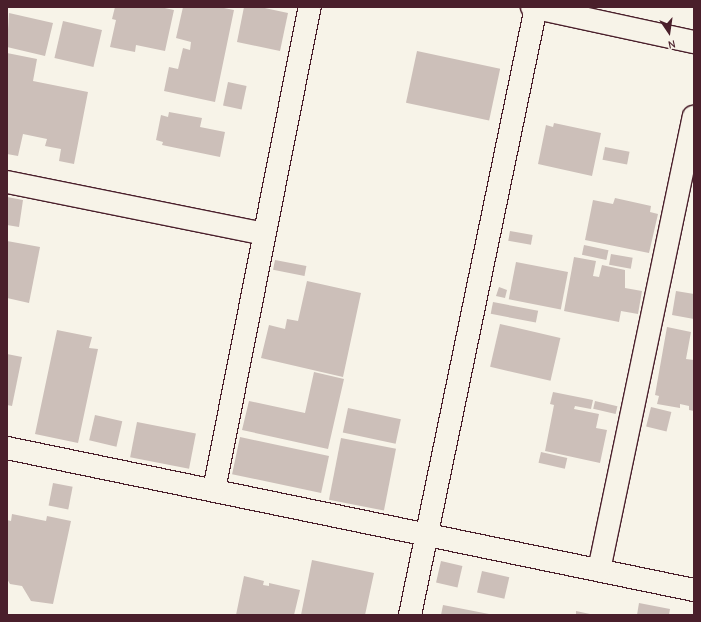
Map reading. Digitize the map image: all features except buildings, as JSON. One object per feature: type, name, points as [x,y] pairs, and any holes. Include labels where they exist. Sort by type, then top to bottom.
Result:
[{"type":"street","points":[[214,490],[310,7]]},
{"type":"street","points":[[410,615],[535,7],[694,42]]},
{"type":"street","points":[[599,570],[694,117]]},
{"type":"street","points":[[7,182],[264,234]]},
{"type":"street","points":[[7,448],[427,533],[694,590]]}]
